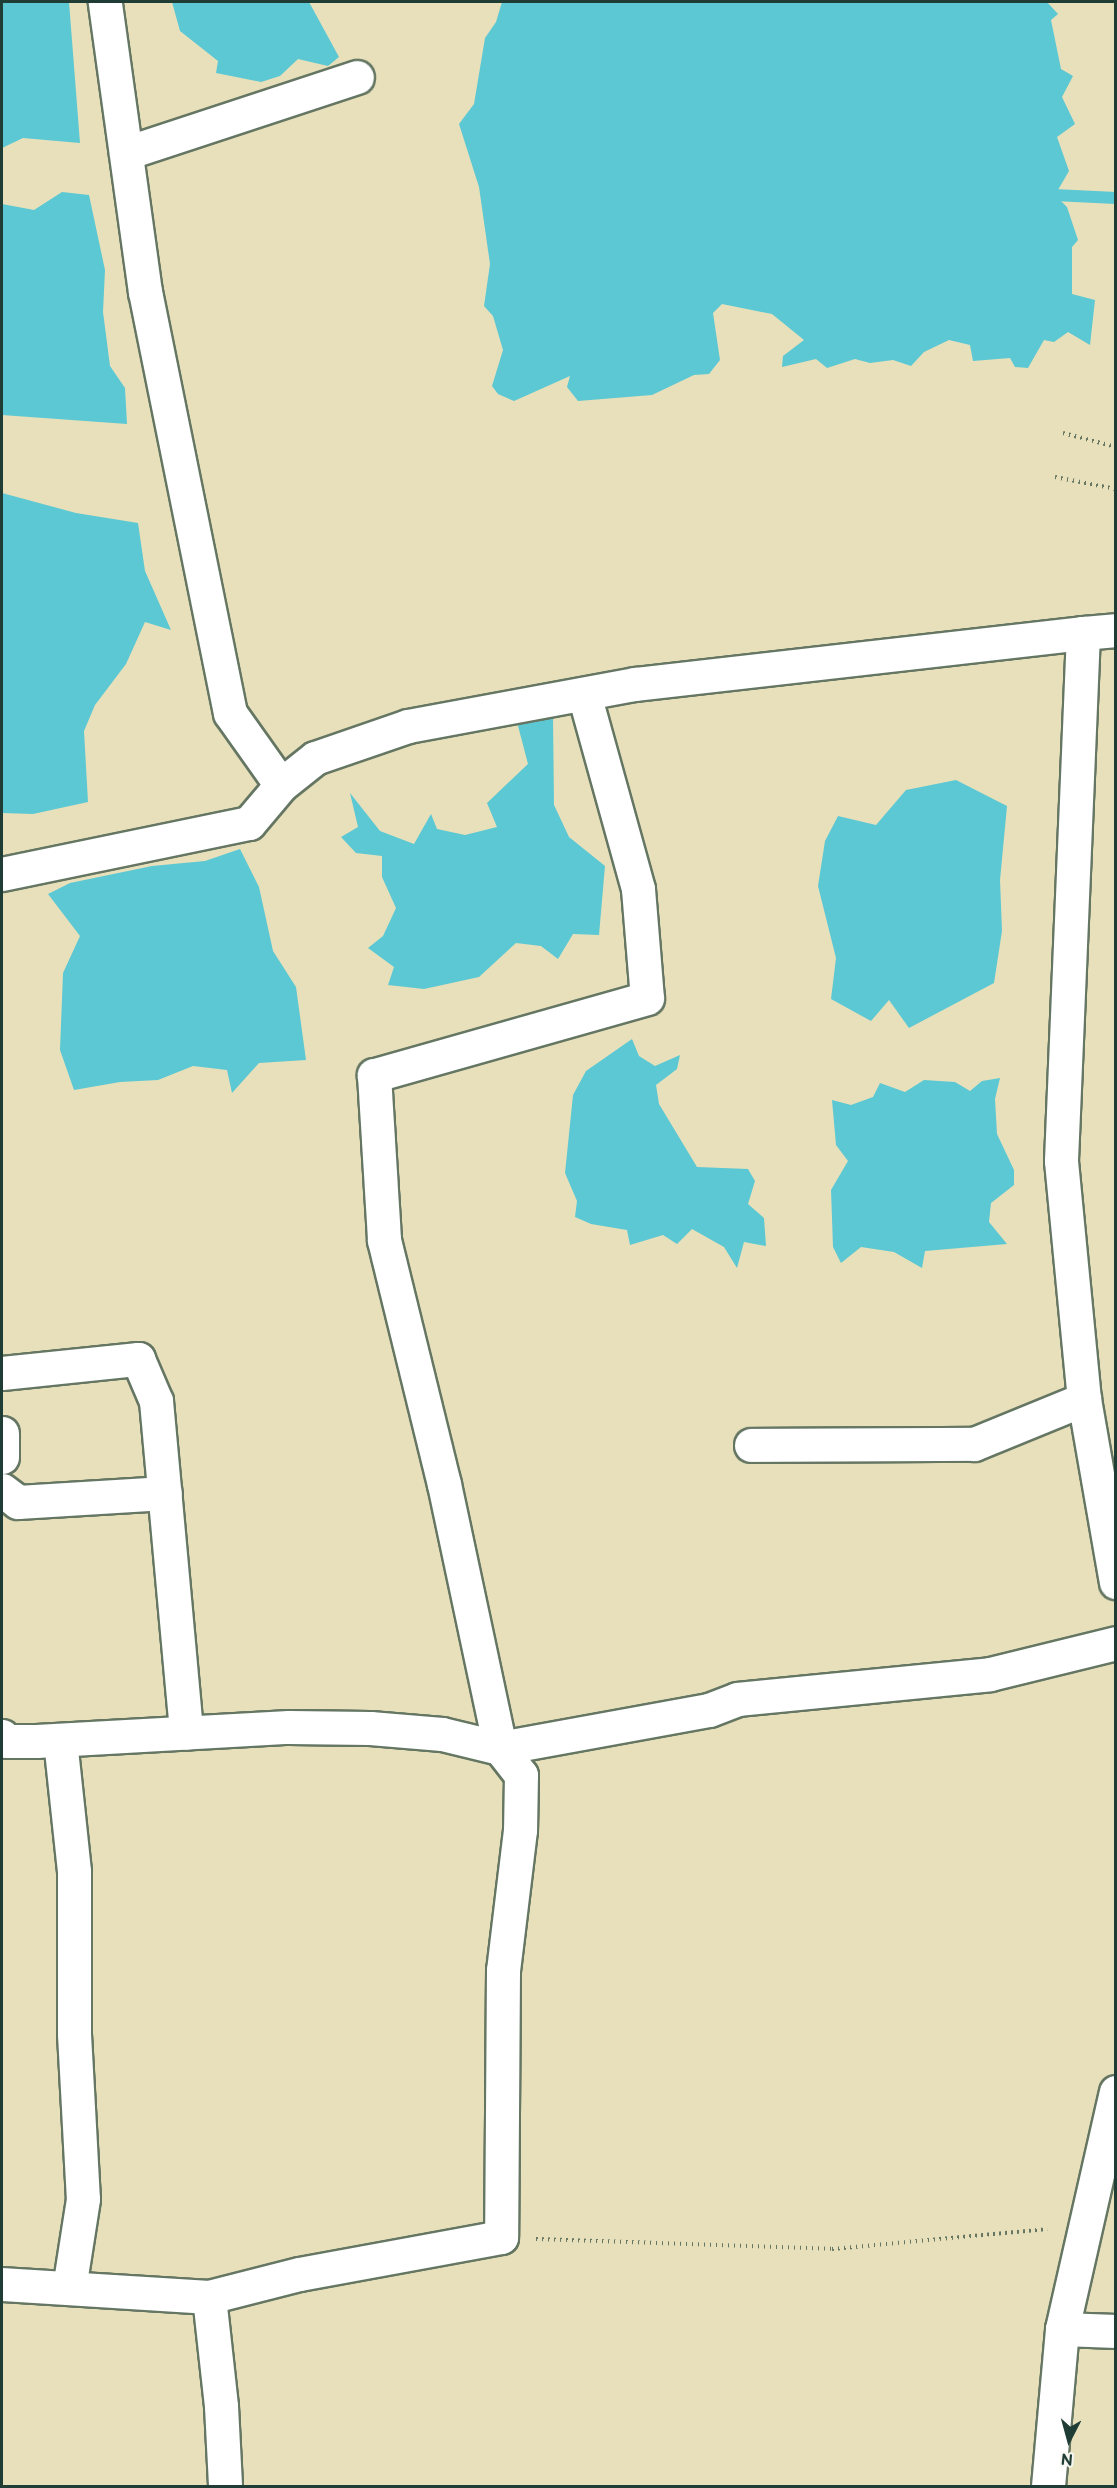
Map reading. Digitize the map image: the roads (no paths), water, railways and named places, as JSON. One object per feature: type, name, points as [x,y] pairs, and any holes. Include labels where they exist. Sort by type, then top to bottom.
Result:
[{"type":"street","points":[[105,2],[145,292],[231,712],[281,785]]},
{"type":"street","points":[[126,153],[357,77]]},
{"type":"street","points":[[2,874],[249,823],[281,785],[315,758],[408,726],[635,684],[1116,630]]},
{"type":"street","points":[[1083,633],[1061,1161],[1084,1399],[1116,1582]]},
{"type":"street","points":[[2,2284],[209,2297],[299,2274],[501,2237],[502,1970],[520,1830],[520,1775],[500,1748],[444,1484],[384,1240],[374,1075],[647,998],[638,889],[584,694]]},
{"type":"street","points":[[2,1373],[138,1359],[156,1401],[186,1733]]},
{"type":"street","points":[[751,1445],[974,1444],[1084,1399]]},
{"type":"street","points":[[2,1432],[2,1457]]},
{"type":"street","points":[[2,1490],[18,1502],[165,1493]]},
{"type":"street","points":[[2,1736],[6,1741],[60,1740],[289,1727],[370,1728],[442,1734],[500,1748],[709,1710],[737,1699],[990,1674],[1116,1643]]},
{"type":"street","points":[[60,1740],[74,1871],[74,2034],[83,2199],[69,2288]]},
{"type":"street","points":[[1048,2487],[1062,2329],[1116,2092]]},
{"type":"street","points":[[209,2297],[220,2394],[225,2487]]},
{"type":"street","points":[[1062,2329],[1116,2331]]},
{"type":"water","points":[[2,2],[69,2],[80,143],[23,138],[2,148]]},
{"type":"water","points":[[172,2],[309,2],[339,57],[328,66],[298,59],[280,76],[261,82],[216,73],[218,61],[180,31]]},
{"type":"water","points":[[502,2],[1047,2],[1058,14],[1051,20],[1061,69],[1073,76],[1062,97],[1075,124],[1057,137],[1069,171],[1055,195],[1067,207],[1078,240],[1072,247],[1072,294],[1095,300],[1090,345],[1068,332],[1054,342],[1044,340],[1028,368],[1015,367],[1010,358],[973,361],[970,345],[949,340],[924,352],[911,366],[893,360],[870,363],[855,359],[827,368],[816,359],[782,367],[783,356],[804,340],[772,314],[722,304],[713,313],[720,360],[709,374],[694,375],[652,395],[578,401],[567,387],[570,376],[514,401],[498,394],[492,386],[503,350],[493,316],[484,306],[490,264],[479,187],[459,124],[474,104],[485,38],[496,22]]},
{"type":"water","points":[[62,192],[89,195],[105,270],[103,312],[110,366],[125,388],[127,424],[2,415],[2,204],[34,210]]},
{"type":"water","points":[[2,493],[76,513],[138,523],[145,571],[171,630],[145,622],[126,664],[95,705],[84,731],[88,802],[33,814],[2,813]]},
{"type":"water","points":[[553,717],[554,805],[569,837],[605,866],[599,935],[573,934],[558,959],[541,946],[516,943],[479,977],[424,989],[388,985],[394,967],[368,948],[383,936],[396,908],[382,877],[382,856],[356,853],[341,837],[358,827],[350,793],[380,831],[414,844],[431,814],[437,829],[465,835],[497,827],[487,803],[528,764],[517,722]]},
{"type":"water","points":[[956,780],[1007,806],[1000,880],[1002,931],[994,983],[909,1028],[889,1000],[871,1021],[831,999],[836,958],[818,886],[825,841],[838,816],[876,825],[906,790]]},
{"type":"water","points":[[240,849],[259,887],[273,951],[296,987],[306,1060],[259,1063],[232,1093],[227,1070],[193,1066],[158,1080],[120,1082],[74,1090],[60,1050],[63,973],[80,936],[48,894],[70,883],[152,866],[205,861]]},
{"type":"water","points":[[632,1039],[639,1056],[655,1066],[680,1055],[677,1069],[656,1085],[659,1104],[697,1167],[748,1169],[755,1181],[748,1204],[764,1218],[766,1246],[744,1242],[737,1268],[724,1247],[692,1229],[677,1244],[663,1235],[630,1245],[627,1230],[591,1224],[575,1217],[577,1201],[565,1173],[573,1095],[586,1071]]},
{"type":"water","points":[[1000,1078],[995,1099],[997,1134],[1014,1170],[1014,1185],[991,1203],[989,1222],[1007,1244],[925,1251],[922,1268],[894,1252],[861,1247],[841,1263],[833,1247],[831,1190],[848,1161],[836,1145],[832,1100],[851,1105],[873,1097],[880,1083],[905,1092],[924,1080],[955,1082],[970,1091],[982,1081]]},
{"type":"waterway","points":[[1054,195],[1116,198]]}]
